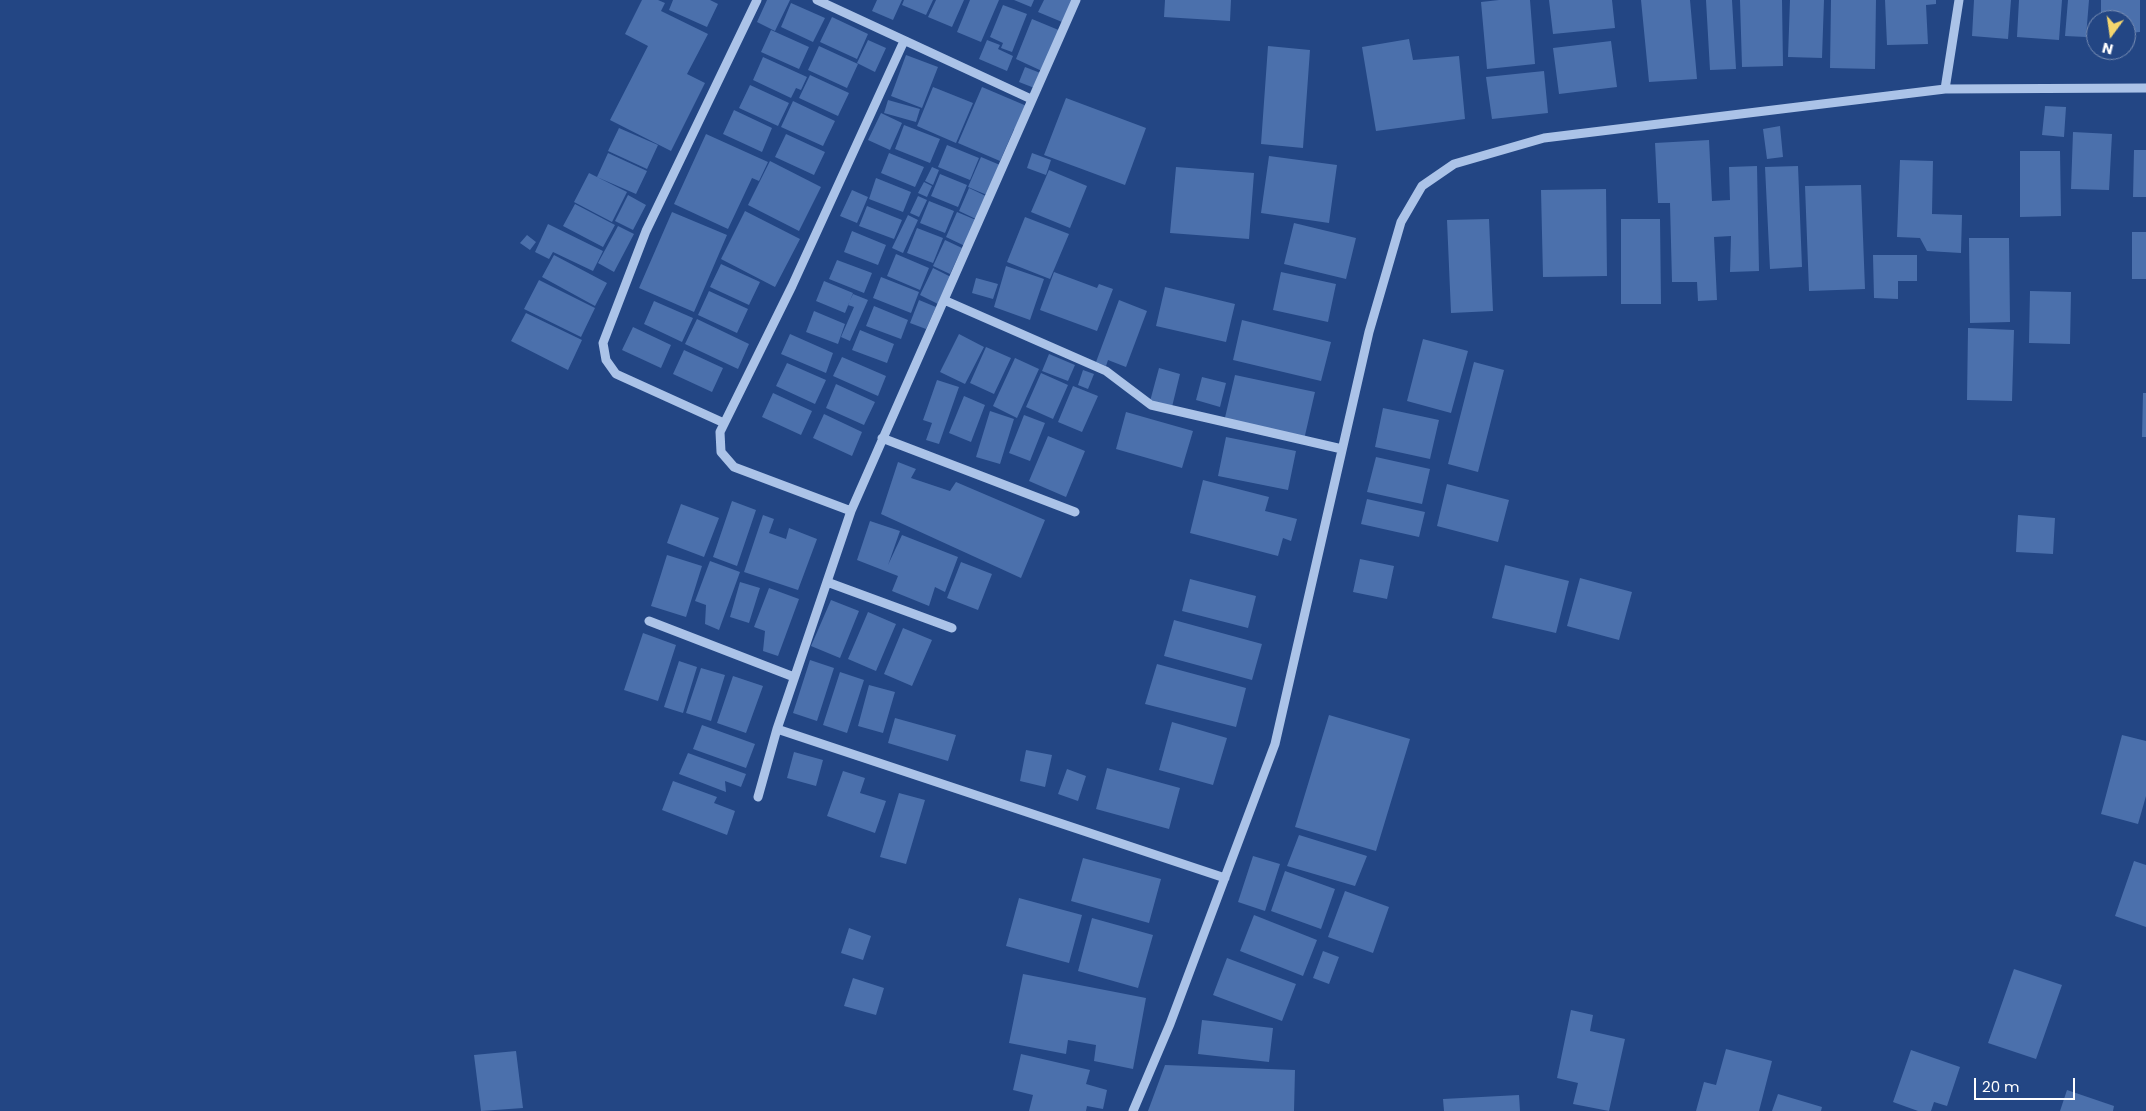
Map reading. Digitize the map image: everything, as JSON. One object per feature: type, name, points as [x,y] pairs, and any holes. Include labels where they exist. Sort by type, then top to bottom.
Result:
[{"type":"street","points":[[724,423],[616,374],[606,360],[603,343],[646,231],[757,0]]},
{"type":"street","points":[[817,0],[904,42],[1031,99]]},
{"type":"street","points":[[758,797],[794,677],[852,511],[882,438],[1076,0]]},
{"type":"street","points":[[1945,89],[1959,0]]},
{"type":"street","points":[[852,511],[734,466],[721,452],[720,432],[792,286],[904,42]]},
{"type":"street","points":[[1133,1111],[1170,1024],[1275,744],[1369,332],[1401,222],[1422,186],[1454,164],[1544,138],[1945,89],[2146,88]]},
{"type":"street","points":[[944,300],[1106,371],[1151,404],[1342,449]]},
{"type":"street","points":[[882,438],[1075,512]]},
{"type":"street","points":[[827,582],[952,628]]},
{"type":"street","points":[[649,621],[794,677]]},
{"type":"street","points":[[777,729],[1225,878]]},
{"type":"building","points":[[642,0],[658,0],[665,3],[661,11],[708,34],[687,74],[705,83],[671,151],[610,120],[648,46],[625,34]]},
{"type":"building","points":[[673,0],[710,0],[718,4],[707,27],[669,10]]},
{"type":"building","points":[[767,0],[790,0],[775,31],[757,22]]},
{"type":"building","points":[[877,0],[902,0],[893,20],[872,11]]},
{"type":"building","points":[[904,0],[933,0],[926,15],[902,5]]},
{"type":"building","points":[[936,0],[964,0],[952,27],[928,17]]},
{"type":"building","points":[[970,0],[999,0],[981,42],[957,32]]},
{"type":"building","points":[[1014,0],[1034,0],[1031,7]]},
{"type":"building","points":[[1044,0],[1072,0],[1062,22],[1038,12]]},
{"type":"building","points":[[1165,0],[1231,0],[1230,21],[1164,17]]},
{"type":"building","points":[[1530,0],[1535,64],[1487,69],[1481,2]]},
{"type":"building","points":[[1549,0],[1612,0],[1615,28],[1553,34]]},
{"type":"building","points":[[1641,0],[1690,0],[1697,79],[1649,82]]},
{"type":"building","points":[[1706,0],[1732,0],[1736,69],[1710,70]]},
{"type":"building","points":[[1740,0],[1782,0],[1783,66],[1742,67]]},
{"type":"building","points":[[1790,0],[1824,0],[1822,58],[1788,57]]},
{"type":"building","points":[[1831,0],[1876,0],[1875,69],[1830,68]]},
{"type":"building","points":[[1885,0],[1936,0],[1936,4],[1926,5],[1928,44],[1887,45]]},
{"type":"building","points":[[1974,0],[2011,0],[2008,39],[1972,36]]},
{"type":"building","points":[[2019,0],[2062,0],[2059,40],[2017,37]]},
{"type":"building","points":[[2068,0],[2089,0],[2088,10],[2086,10],[2086,37],[2065,36]]},
{"type":"building","points":[[2101,0],[2140,0],[2140,32],[2136,32],[2136,10],[2101,10]]},
{"type":"building","points":[[791,3],[825,18],[813,42],[781,27]]},
{"type":"building","points":[[1003,5],[1027,14],[1012,52],[1001,48],[1003,43],[990,37]]},
{"type":"building","points":[[832,17],[868,34],[857,59],[820,42]]},
{"type":"building","points":[[1032,19],[1061,31],[1044,72],[1016,59]]},
{"type":"building","points":[[771,30],[809,47],[799,69],[761,52]]},
{"type":"building","points":[[1409,39],[1413,60],[1459,56],[1465,119],[1376,131],[1362,47]]},
{"type":"building","points":[[868,40],[886,48],[875,72],[857,63]]},
{"type":"building","points":[[987,40],[1000,45],[998,49],[1013,56],[1007,71],[979,59]]},
{"type":"building","points":[[1611,41],[1617,87],[1559,94],[1553,48]]},
{"type":"building","points":[[819,46],[858,64],[847,88],[808,70]]},
{"type":"building","points":[[1268,46],[1310,50],[1303,148],[1261,144]]},
{"type":"building","points":[[906,55],[938,67],[922,108],[891,96]]},
{"type":"building","points":[[763,57],[807,77],[801,90],[796,88],[791,98],[753,80]]},
{"type":"building","points":[[1025,67],[1043,74],[1037,89],[1019,82]]},
{"type":"building","points":[[1544,71],[1548,113],[1492,119],[1486,77]]},
{"type":"building","points":[[810,75],[849,93],[838,116],[799,98]]},
{"type":"building","points":[[750,85],[789,103],[778,126],[739,108]]},
{"type":"building","points":[[933,87],[973,103],[956,143],[917,126]]},
{"type":"building","points":[[982,87],[1029,107],[1019,131],[1014,129],[1000,161],[958,143]]},
{"type":"building","points":[[1066,98],[1146,128],[1125,185],[1044,155]]},
{"type":"building","points":[[888,100],[920,109],[916,122],[884,113]]},
{"type":"building","points":[[793,101],[835,121],[823,146],[781,127]]},
{"type":"building","points":[[2045,106],[2066,107],[2064,137],[2042,135]]},
{"type":"building","points":[[734,110],[772,128],[762,152],[723,134]]},
{"type":"building","points":[[881,113],[902,123],[890,150],[868,140]]},
{"type":"building","points":[[904,125],[940,139],[930,163],[895,149]]},
{"type":"building","points":[[1780,126],[1783,157],[1767,159],[1763,129]]},
{"type":"building","points":[[619,128],[658,145],[647,169],[608,151]]},
{"type":"building","points":[[2073,132],[2112,134],[2109,190],[2071,189]]},
{"type":"building","points":[[706,134],[768,162],[759,181],[752,178],[728,229],[674,204]]},
{"type":"building","points":[[786,134],[825,152],[814,175],[775,157]]},
{"type":"building","points":[[1709,140],[1712,201],[1730,200],[1729,167],[1757,166],[1759,271],[1730,272],[1731,236],[1714,237],[1717,300],[1698,301],[1697,282],[1672,282],[1670,203],[1658,203],[1655,143]]},
{"type":"building","points":[[947,145],[979,158],[970,180],[938,167]]},
{"type":"building","points":[[2134,150],[2146,150],[2146,197],[2133,197]]},
{"type":"building","points":[[2020,151],[2060,151],[2061,216],[2020,217]]},
{"type":"building","points":[[608,153],[647,171],[636,194],[597,177]]},
{"type":"building","points":[[889,153],[924,167],[915,187],[881,173]]},
{"type":"building","points":[[1032,153],[1051,160],[1046,175],[1027,168]]},
{"type":"building","points":[[1269,156],[1337,165],[1329,223],[1261,213]]},
{"type":"building","points":[[981,157],[1000,165],[987,195],[968,187]]},
{"type":"building","points":[[1900,160],[1933,161],[1932,214],[1962,215],[1961,253],[1927,251],[1920,238],[1897,237]]},
{"type":"building","points":[[770,161],[821,187],[799,231],[748,205]]},
{"type":"building","points":[[1798,166],[1802,267],[1770,269],[1765,167]]},
{"type":"building","points":[[932,167],[939,170],[933,185],[925,181]]},
{"type":"building","points":[[1176,167],[1254,173],[1249,239],[1170,233]]},
{"type":"building","points":[[1049,170],[1087,186],[1070,228],[1031,212]]},
{"type":"building","points":[[589,173],[627,192],[612,222],[574,202]]},
{"type":"building","points":[[940,174],[967,185],[958,207],[931,196]]},
{"type":"building","points":[[876,178],[911,192],[903,212],[869,199]]},
{"type":"building","points":[[924,182],[932,186],[927,197],[918,193]]},
{"type":"building","points":[[1861,185],[1865,289],[1809,291],[1805,186]]},
{"type":"building","points":[[969,188],[988,197],[978,220],[959,211]]},
{"type":"building","points":[[1606,189],[1607,276],[1543,277],[1541,190]]},
{"type":"building","points":[[852,190],[868,197],[857,223],[840,216]]},
{"type":"building","points":[[628,195],[646,205],[633,230],[615,221]]},
{"type":"building","points":[[918,196],[927,200],[919,217],[910,213]]},
{"type":"building","points":[[929,201],[954,211],[945,233],[920,223]]},
{"type":"building","points":[[575,204],[615,225],[603,247],[563,226]]},
{"type":"building","points":[[867,206],[902,220],[894,239],[859,226]]},
{"type":"building","points":[[745,211],[800,239],[775,287],[721,259]]},
{"type":"building","points":[[672,212],[727,235],[694,312],[639,288]]},
{"type":"building","points":[[957,212],[976,220],[965,246],[946,237]]},
{"type":"building","points":[[908,215],[918,220],[903,253],[892,248]]},
{"type":"building","points":[[1025,217],[1069,234],[1050,279],[1007,262]]},
{"type":"building","points":[[1489,219],[1493,311],[1451,313],[1447,220]]},
{"type":"building","points":[[1621,219],[1660,219],[1661,304],[1621,304]]},
{"type":"building","points":[[1294,223],[1356,238],[1346,279],[1284,264]]},
{"type":"building","points":[[548,224],[603,251],[593,271],[553,252],[549,259],[535,252]]},
{"type":"building","points":[[618,226],[634,234],[614,272],[598,263]]},
{"type":"building","points":[[917,228],[943,238],[933,263],[907,253]]},
{"type":"building","points":[[852,231],[886,245],[878,265],[844,252]]},
{"type":"building","points":[[2132,232],[2146,232],[2146,279],[2132,279]]},
{"type":"building","points":[[527,235],[536,242],[530,250],[520,243]]},
{"type":"building","points":[[1969,238],[2009,238],[2010,322],[1970,323]]},
{"type":"building","points":[[945,240],[962,248],[950,274],[933,266]]},
{"type":"building","points":[[896,254],[929,268],[920,290],[887,276]]},
{"type":"building","points":[[554,255],[607,283],[595,306],[542,277]]},
{"type":"building","points":[[1873,255],[1917,255],[1917,281],[1898,281],[1898,299],[1874,298]]},
{"type":"building","points":[[837,260],[872,273],[864,293],[829,279]]},
{"type":"building","points":[[721,264],[760,282],[749,305],[710,287]]},
{"type":"building","points":[[1006,266],[1044,279],[1030,320],[994,307]]},
{"type":"building","points":[[933,268],[951,277],[938,304],[920,295]]},
{"type":"building","points":[[1054,272],[1097,288],[1099,284],[1113,289],[1097,331],[1040,310]]},
{"type":"building","points":[[1281,272],[1336,284],[1328,322],[1273,310]]},
{"type":"building","points":[[881,277],[919,292],[911,313],[873,298]]},
{"type":"building","points":[[976,278],[998,284],[993,299],[972,293]]},
{"type":"building","points":[[539,280],[595,308],[581,337],[524,309]]},
{"type":"building","points":[[824,281],[853,293],[845,313],[816,301]]},
{"type":"building","points":[[1165,287],[1235,304],[1226,342],[1156,326]]},
{"type":"building","points":[[709,291],[748,309],[737,333],[698,315]]},
{"type":"building","points":[[2030,291],[2071,292],[2070,344],[2029,343]]},
{"type":"building","points":[[853,294],[868,300],[850,341],[841,337],[854,307],[848,305]]},
{"type":"building","points":[[919,300],[936,307],[926,329],[910,323]]},
{"type":"building","points":[[1119,300],[1147,311],[1126,367],[1108,360],[1106,366],[1096,362]]},
{"type":"building","points":[[654,301],[693,318],[682,342],[644,324]]},
{"type":"building","points":[[874,306],[908,320],[901,339],[866,326]]},
{"type":"building","points":[[814,311],[845,324],[838,344],[806,332]]},
{"type":"building","points":[[526,313],[582,340],[568,370],[511,341]]},
{"type":"building","points":[[697,319],[749,344],[738,369],[685,344]]},
{"type":"building","points":[[1242,320],[1331,342],[1321,381],[1233,360]]},
{"type":"building","points":[[633,327],[671,345],[661,368],[622,350]]},
{"type":"building","points":[[1968,328],[2014,330],[2012,401],[1967,400]]},
{"type":"building","points":[[860,330],[894,344],[887,363],[852,350]]},
{"type":"building","points":[[790,334],[833,353],[826,373],[781,354]]},
{"type":"building","points":[[959,334],[984,347],[965,384],[940,372]]},
{"type":"building","points":[[1423,339],[1468,351],[1451,413],[1407,401]]},
{"type":"building","points":[[986,347],[1011,358],[994,394],[970,383]]},
{"type":"building","points":[[684,350],[723,368],[712,392],[673,374]]},
{"type":"building","points":[[1049,354],[1075,365],[1068,381],[1042,371]]},
{"type":"building","points":[[842,357],[886,376],[878,396],[833,376]]},
{"type":"building","points":[[1015,358],[1039,369],[1017,418],[993,406]]},
{"type":"building","points":[[1474,362],[1504,370],[1478,472],[1448,464]]},
{"type":"building","points":[[787,363],[826,380],[815,404],[776,386]]},
{"type":"building","points":[[1159,368],[1180,374],[1171,411],[1149,405]]},
{"type":"building","points":[[1083,370],[1094,374],[1088,389],[1078,385]]},
{"type":"building","points":[[1041,373],[1068,385],[1053,419],[1026,407]]},
{"type":"building","points":[[1235,375],[1315,392],[1303,444],[1223,426]]},
{"type":"building","points":[[1202,377],[1226,383],[1220,407],[1196,400]]},
{"type":"building","points":[[937,380],[959,387],[939,444],[926,440],[932,423],[923,420]]},
{"type":"building","points":[[836,384],[875,402],[864,425],[826,408]]},
{"type":"building","points":[[1073,386],[1098,396],[1082,432],[1058,422]]},
{"type":"building","points":[[773,393],[812,411],[801,435],[762,417]]},
{"type":"building","points":[[2143,393],[2146,393],[2146,437],[2142,437]]},
{"type":"building","points":[[964,396],[985,405],[971,442],[949,433]]},
{"type":"building","points":[[1383,408],[1439,420],[1430,459],[1375,447]]},
{"type":"building","points":[[990,411],[1014,419],[1000,464],[976,457]]},
{"type":"building","points":[[1126,412],[1193,431],[1182,468],[1116,449]]},
{"type":"building","points":[[824,414],[862,432],[852,456],[813,438]]},
{"type":"building","points":[[1024,415],[1045,423],[1030,461],[1009,453]]},
{"type":"building","points":[[1048,436],[1085,451],[1066,497],[1029,481]]},
{"type":"building","points":[[1226,437],[1296,451],[1288,490],[1218,476]]},
{"type":"building","points":[[1376,457],[1430,469],[1422,504],[1367,492]]},
{"type":"building","points":[[898,462],[916,469],[911,478],[950,491],[956,482],[1045,520],[1021,578],[881,514]]},
{"type":"building","points":[[1203,480],[1269,497],[1265,511],[1297,519],[1291,541],[1283,538],[1278,556],[1190,533]]},
{"type":"building","points":[[1447,484],[1509,500],[1498,542],[1437,526]]},
{"type":"building","points":[[1367,499],[1425,512],[1419,537],[1361,524]]},
{"type":"building","points":[[732,501],[756,510],[737,566],[713,557]]},
{"type":"building","points":[[681,504],[719,518],[704,557],[667,543]]},
{"type":"building","points":[[763,515],[774,519],[769,533],[786,539],[789,528],[817,539],[798,590],[744,572]]},
{"type":"building","points":[[2018,515],[2055,518],[2053,554],[2016,552]]},
{"type":"building","points":[[870,521],[900,531],[888,565],[902,535],[958,557],[945,592],[935,587],[929,606],[892,591],[898,576],[857,560]]},
{"type":"building","points":[[667,555],[702,566],[686,617],[651,606]]},
{"type":"building","points":[[1360,559],[1394,566],[1387,599],[1353,592]]},
{"type":"building","points":[[710,561],[740,572],[719,630],[705,624],[706,605],[695,601]]},
{"type":"building","points":[[961,562],[992,574],[978,610],[947,598]]},
{"type":"building","points":[[1505,565],[1569,581],[1556,633],[1492,618]]},
{"type":"building","points":[[1580,578],[1632,592],[1619,640],[1567,626]]},
{"type":"building","points":[[1190,579],[1256,596],[1248,628],[1182,611]]},
{"type":"building","points":[[740,582],[760,588],[749,623],[730,617]]},
{"type":"building","points":[[769,588],[799,599],[778,656],[763,651],[765,631],[754,627]]},
{"type":"building","points":[[831,600],[859,611],[840,658],[811,646]]},
{"type":"building","points":[[868,612],[896,624],[876,671],[848,659]]},
{"type":"building","points":[[1174,620],[1262,644],[1252,680],[1164,656]]},
{"type":"building","points":[[903,628],[932,640],[912,686],[884,674]]},
{"type":"building","points":[[643,633],[676,645],[658,701],[624,690]]},
{"type":"building","points":[[810,660],[834,668],[817,721],[793,713]]},
{"type":"building","points":[[679,661],[697,667],[683,713],[664,707]]},
{"type":"building","points":[[1157,664],[1246,688],[1236,727],[1145,704]]},
{"type":"building","points":[[701,668],[725,675],[711,721],[686,713]]},
{"type":"building","points":[[840,672],[864,680],[847,733],[823,725]]},
{"type":"building","points":[[733,676],[763,686],[746,733],[717,723]]},
{"type":"building","points":[[869,685],[895,692],[883,733],[858,726]]},
{"type":"building","points":[[1329,715],[1410,739],[1376,851],[1295,827]]},
{"type":"building","points":[[895,718],[956,735],[948,761],[888,743]]},
{"type":"building","points":[[1172,722],[1227,738],[1213,785],[1159,770]]},
{"type":"building","points":[[702,725],[755,744],[746,768],[693,749]]},
{"type":"building","points":[[2122,735],[2146,741],[2146,796],[2138,824],[2101,814]]},
{"type":"building","points":[[1026,750],[1052,755],[1045,787],[1020,781]]},
{"type":"building","points":[[794,752],[823,760],[816,786],[787,778]]},
{"type":"building","points":[[688,753],[746,774],[741,787],[725,781],[726,792],[679,774]]},
{"type":"building","points":[[1107,768],[1180,788],[1169,829],[1096,809]]},
{"type":"building","points":[[1067,769],[1086,776],[1078,801],[1058,794]]},
{"type":"building","points":[[843,771],[865,778],[860,793],[886,801],[875,833],[827,816]]},
{"type":"building","points":[[673,781],[717,797],[714,803],[735,811],[727,835],[662,810]]},
{"type":"building","points":[[899,793],[925,800],[906,864],[880,857]]},
{"type":"building","points":[[1299,835],[1367,856],[1355,886],[1287,866]]},
{"type":"building","points":[[1253,856],[1280,864],[1265,911],[1238,902]]},
{"type":"building","points":[[1083,858],[1161,879],[1149,923],[1071,901]]},
{"type":"building","points":[[2134,861],[2146,865],[2146,927],[2115,916]]},
{"type":"building","points":[[1285,871],[1335,889],[1321,929],[1271,911]]},
{"type":"building","points":[[1345,891],[1389,907],[1373,953],[1328,937]]},
{"type":"building","points":[[1019,898],[1082,915],[1069,963],[1006,946]]},
{"type":"building","points":[[1254,915],[1317,940],[1303,976],[1240,951]]},
{"type":"building","points":[[1092,918],[1153,935],[1138,988],[1078,971]]},
{"type":"building","points":[[849,928],[871,936],[863,960],[841,953]]},
{"type":"building","points":[[1323,951],[1339,957],[1329,984],[1313,978]]},
{"type":"building","points":[[1227,958],[1296,984],[1282,1021],[1213,995]]},
{"type":"building","points":[[2014,969],[2062,985],[2036,1059],[1988,1043]]},
{"type":"building","points":[[1023,974],[1146,998],[1133,1069],[1094,1061],[1096,1045],[1068,1040],[1066,1054],[1009,1043]]},
{"type":"building","points":[[853,978],[884,988],[876,1015],[844,1006]]},
{"type":"building","points":[[1571,1010],[1593,1015],[1590,1031],[1625,1039],[1609,1111],[1573,1104],[1578,1083],[1557,1078]]},
{"type":"building","points":[[1202,1020],[1273,1028],[1269,1062],[1198,1054]]},
{"type":"building","points":[[1726,1049],[1772,1061],[1759,1111],[1696,1111],[1704,1082],[1716,1085]]},
{"type":"building","points":[[1911,1050],[1960,1067],[1947,1106],[1934,1102],[1931,1111],[1918,1111],[1893,1102]]},
{"type":"building","points":[[516,1051],[523,1108],[481,1111],[474,1055]]},
{"type":"building","points":[[1021,1054],[1090,1070],[1086,1084],[1107,1090],[1103,1109],[1087,1106],[1086,1111],[1029,1111],[1033,1095],[1013,1090]]},
{"type":"building","points":[[1165,1065],[1295,1070],[1294,1111],[1148,1111]]},
{"type":"building","points":[[2067,1090],[2114,1106],[2113,1111],[2060,1111]]},
{"type":"building","points":[[1778,1094],[1822,1107],[1821,1111],[1772,1111]]},
{"type":"building","points":[[1519,1095],[1520,1111],[1444,1111],[1443,1099]]}]
